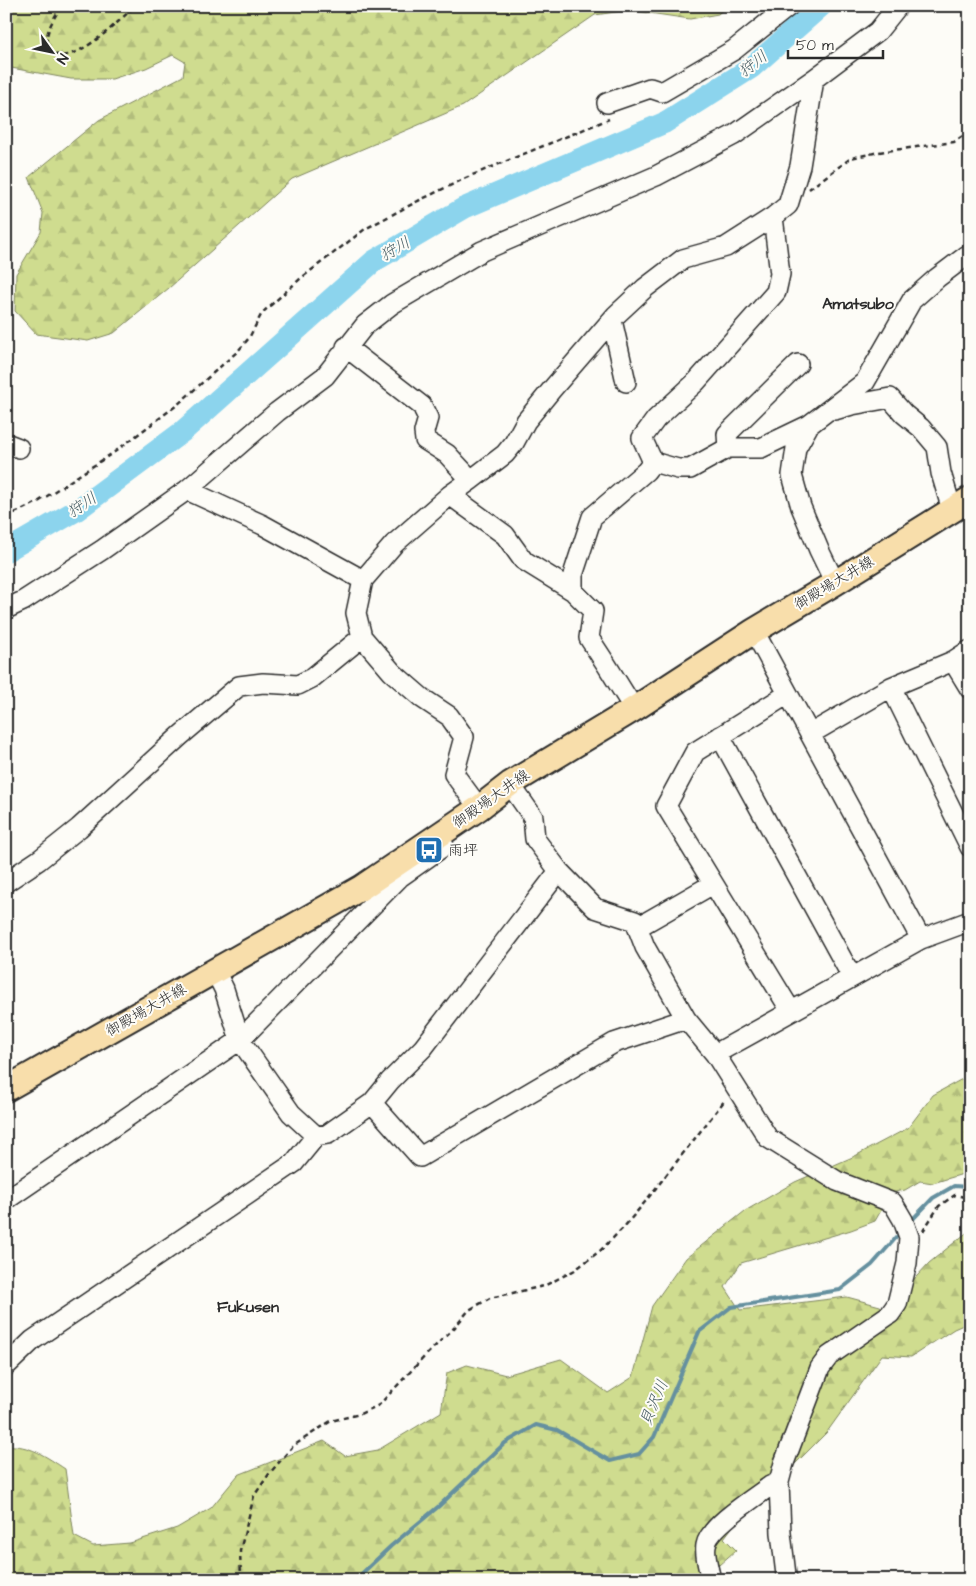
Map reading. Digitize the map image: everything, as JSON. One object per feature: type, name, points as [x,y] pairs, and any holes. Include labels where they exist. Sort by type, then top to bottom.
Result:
[{"type":"main road","name":"御殿場大井線","points":[[6,1089],[361,888],[479,808],[510,784],[634,709],[754,631],[961,504]]},
{"type":"street","points":[[608,111],[650,88],[662,92],[734,50],[789,6]]},
{"type":"street","points":[[6,609],[23,601],[102,550],[187,490],[278,412],[325,376],[365,324],[392,304],[482,251],[656,176],[734,135],[878,32],[898,6]]},
{"type":"street","points":[[479,808],[454,774],[464,738],[454,723],[449,716],[422,698],[392,672],[362,637],[356,613],[363,580],[394,544],[450,495],[505,454],[526,421],[612,320],[645,288],[683,259],[726,247],[773,217],[788,204],[800,166],[814,79]]},
{"type":"street","points":[[773,217],[780,274],[776,292],[696,382],[656,419],[642,438],[653,462],[678,469],[690,469],[728,448],[761,448],[809,425],[865,382],[912,300],[970,253]]},
{"type":"street","points":[[612,320],[626,382]]},
{"type":"street","points":[[346,347],[422,406],[428,418],[424,432],[425,440],[447,454],[471,480]]},
{"type":"street","points":[[728,448],[727,434],[798,364]]},
{"type":"street","points":[[824,414],[852,405],[890,398],[937,447],[941,473],[961,504]]},
{"type":"street","points":[[809,425],[796,448],[792,475],[801,507],[835,583]]},
{"type":"street","points":[[573,591],[573,575],[592,517],[646,472],[653,462]]},
{"type":"street","points":[[187,490],[263,525],[363,580]]},
{"type":"street","points":[[450,495],[505,535],[523,560],[573,591],[593,611],[589,638],[634,709]]},
{"type":"street","points":[[754,631],[921,938]]},
{"type":"street","points":[[6,882],[39,860],[79,828],[180,736],[240,686],[263,683],[298,685],[312,678],[362,637]]},
{"type":"street","points":[[810,734],[891,687],[953,661],[970,650]]},
{"type":"street","points":[[953,661],[970,689]]},
{"type":"street","points":[[891,687],[970,847]]},
{"type":"street","points":[[788,694],[695,752],[666,806],[791,1011]]},
{"type":"street","points":[[720,736],[852,977]]},
{"type":"street","points":[[510,784],[533,818],[535,839],[559,871],[595,908],[635,920],[645,947],[686,1019],[715,1054],[768,1138],[837,1181],[893,1203],[907,1233],[907,1263],[897,1304],[890,1314],[829,1356],[820,1368],[784,1464],[779,1482],[781,1533],[788,1580]]},
{"type":"street","points":[[6,1200],[240,1040],[400,877],[444,846],[439,835]]},
{"type":"street","points":[[6,1366],[34,1340],[294,1163],[316,1136],[328,1134],[372,1103],[390,1081],[423,1048],[559,871]]},
{"type":"street","points":[[638,927],[713,884]]},
{"type":"street","points":[[715,1054],[921,938],[970,921]]},
{"type":"street","points":[[215,971],[224,989],[240,1040],[291,1113],[316,1136]]},
{"type":"street","points":[[372,1103],[420,1157],[614,1043],[686,1019]]},
{"type":"street","points":[[711,1580],[705,1546],[709,1536],[716,1527],[770,1486],[779,1482]]},
{"type":"path","points":[[61,6],[46,38],[48,48],[56,55],[65,56],[102,37],[135,6]]},
{"type":"path","points":[[6,517],[38,502],[116,451],[177,405],[238,351],[249,338],[262,313],[300,279],[365,229],[418,200],[608,111]]},
{"type":"path","points":[[788,204],[851,158],[954,142],[970,131]]},
{"type":"path","points":[[241,1580],[240,1551],[254,1496],[269,1474],[293,1446],[331,1421],[360,1414],[379,1405],[455,1327],[469,1310],[490,1298],[544,1286],[574,1270],[602,1250],[645,1202],[735,1087]]},
{"type":"path","points":[[907,1233],[923,1232],[939,1206],[955,1195],[970,1198]]},
{"type":"green space","points":[[6,6],[727,6],[718,14],[690,19],[629,10],[595,15],[463,106],[292,179],[169,288],[114,333],[88,341],[36,334],[15,311],[16,274],[41,232],[43,213],[29,177],[99,120],[183,76],[185,62],[173,55],[146,68],[112,79],[71,79],[6,67]]},
{"type":"green space","points":[[964,1078],[970,1083],[970,1174],[963,1174],[933,1183],[920,1181],[905,1190],[891,1193],[875,1221],[741,1263],[725,1287],[740,1310],[847,1297],[880,1306],[899,1316],[906,1288],[929,1263],[970,1230],[970,1322],[954,1329],[911,1357],[882,1355],[827,1432],[734,1525],[724,1538],[736,1550],[702,1580],[6,1580],[6,1446],[30,1449],[65,1469],[74,1536],[93,1546],[130,1543],[177,1528],[211,1508],[238,1475],[324,1441],[345,1456],[378,1450],[441,1412],[447,1373],[467,1365],[506,1375],[561,1359],[608,1393],[633,1377],[652,1306],[686,1258],[745,1211],[795,1182],[855,1156],[908,1128],[933,1095]]},
{"type":"waterway","name":"狩川","points":[[6,551],[77,510],[182,432],[374,261],[464,208],[664,123],[751,68],[821,6]]},
{"type":"waterway","name":"貝沢川","points":[[910,1222],[933,1198],[954,1186],[970,1187]]},
{"type":"waterway","name":"貝沢川","points":[[355,1580],[391,1546],[439,1506],[505,1443],[536,1425],[557,1430],[610,1461],[639,1454],[654,1437],[699,1332],[731,1307],[840,1290],[872,1265],[902,1231]]},
{"type":"place","name":"雨坪","points":[[429,850]]},
{"type":"district","name":"Amatsubo","points":[[858,304]]},
{"type":"district","name":"Fukusen","points":[[248,1307]]}]
